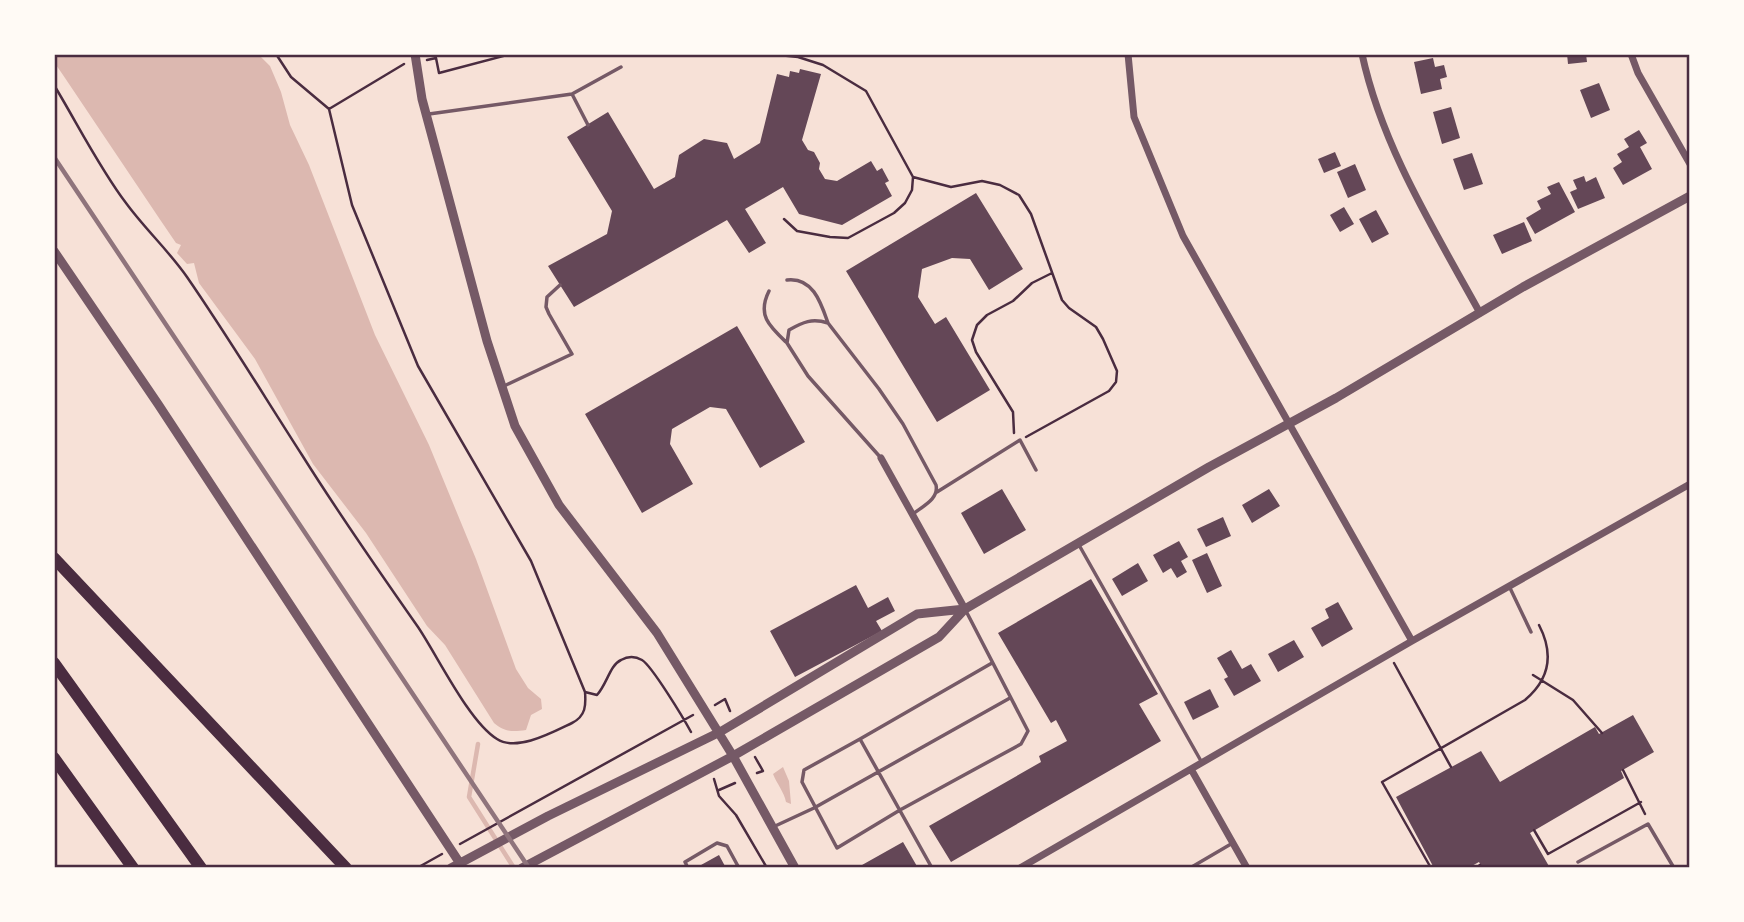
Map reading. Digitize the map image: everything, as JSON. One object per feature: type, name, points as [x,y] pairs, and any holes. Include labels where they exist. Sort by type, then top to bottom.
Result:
[{"type":"highway","points":[[54,558],[346,868]]},
{"type":"highway","points":[[54,663],[201,868]]},
{"type":"highway","points":[[54,758],[133,868]]},
{"type":"street","points":[[415,54],[426,114],[487,341],[515,426],[559,505],[657,633],[720,732],[795,868]]},
{"type":"street","points":[[1128,54],[1134,117],[1183,236],[1412,640]]},
{"type":"street","points":[[1362,54],[1386,131],[1425,214],[1480,313]]},
{"type":"street","points":[[1631,54],[1638,73],[1690,163]]},
{"type":"street","points":[[522,868],[733,756],[939,637],[965,609],[1209,467],[1690,196]]},
{"type":"street","points":[[54,251],[158,404],[463,868]]},
{"type":"street","points":[[881,458],[965,609]]},
{"type":"street","points":[[1020,868],[1412,640],[1690,484]]},
{"type":"street","points":[[451,868],[548,816],[720,732],[917,614],[965,609]]},
{"type":"street","points":[[1191,769],[1247,868]]},
{"type":"lane","points":[[426,114],[572,94],[621,67]]},
{"type":"lane","points":[[572,94],[588,125]]},
{"type":"lane","points":[[788,280],[804,282],[812,289],[828,323],[880,389],[903,424],[936,485],[935,497],[913,514]]},
{"type":"lane","points":[[502,387],[572,354],[546,307],[547,297],[560,285]]},
{"type":"lane","points":[[769,291],[763,311],[768,323],[787,343],[808,376],[881,458]]},
{"type":"lane","points":[[787,343],[789,331],[806,321],[828,323]]},
{"type":"lane","points":[[937,492],[1020,440],[1036,470]]},
{"type":"lane","points":[[1078,543],[1202,763]]},
{"type":"lane","points":[[1509,586],[1531,632]]},
{"type":"lane","points":[[965,609],[1028,730],[1021,744],[836,848],[802,782],[804,770],[992,663]]},
{"type":"lane","points":[[773,827],[814,808],[1010,698]]},
{"type":"lane","points":[[860,739],[933,868]]},
{"type":"lane","points":[[1578,862],[1648,824],[1674,868]]},
{"type":"lane","points":[[688,868],[685,862],[717,843],[727,846],[739,868]]},
{"type":"lane","points":[[1190,868],[1233,843]]},
{"type":"path","points":[[54,85],[125,202],[186,276],[352,533],[426,638],[451,682],[487,730],[498,740],[510,743],[543,735],[576,721],[586,710],[584,692],[531,561],[418,366],[352,205],[329,110],[291,77],[276,54]]},
{"type":"path","points":[[769,54],[798,57],[824,65],[866,91],[913,177],[912,190],[905,204],[848,238],[797,231],[783,219]]},
{"type":"path","points":[[913,177],[951,187],[982,181],[1019,195],[1031,214],[1062,300],[1096,327],[1117,371],[1116,382],[1109,391],[1020,440],[1013,432],[1013,412],[976,352],[972,340],[977,325],[988,315],[1013,302],[1032,283],[1052,273]]},
{"type":"path","points":[[1431,868],[1382,782],[1525,700],[1543,682],[1549,661],[1546,641],[1534,616],[1525,620]]},
{"type":"path","points":[[1389,654],[1451,767]]},
{"type":"path","points":[[584,692],[597,695],[620,660],[631,656],[643,661],[682,714],[696,744]]},
{"type":"path","points":[[1533,675],[1573,700],[1602,733]]},
{"type":"path","points":[[709,769],[719,796],[736,815],[767,868]]},
{"type":"path","points":[[1623,770],[1641,802],[1648,824]]},
{"type":"path","points":[[417,868],[540,800]]},
{"type":"path","points":[[1534,830],[1548,854],[1641,802]]},
{"type":"path","points":[[1567,844],[1578,862]]},
{"type":"path","points":[[1475,868],[1480,865]]},
{"type":"shaded area","points":[[54,54],[258,54],[270,66],[290,125],[309,165],[375,335],[429,445],[476,559],[516,669],[528,688],[541,699],[542,709],[531,715],[526,730],[509,731],[494,723],[445,645],[427,626],[366,533],[313,464],[255,359],[199,283],[194,263],[187,264],[177,253],[181,245],[176,243],[54,62]]},
{"type":"shaded area","points":[[783,767],[789,781],[791,804],[786,802],[773,774]]},
{"type":"building","points":[[1567,54],[1586,54],[1587,62],[1568,64]]},
{"type":"building","points":[[1433,58],[1435,67],[1444,65],[1447,77],[1440,79],[1442,89],[1421,94],[1414,62]]},
{"type":"building","points":[[800,69],[821,74],[802,140],[808,150],[814,152],[825,179],[837,181],[871,161],[877,171],[882,168],[889,181],[885,183],[892,196],[842,225],[799,214],[783,187],[745,209],[766,243],[749,253],[727,220],[574,307],[548,266],[607,234],[612,211],[567,137],[608,112],[654,189],[675,177],[679,155],[704,139],[727,143],[734,159],[760,143],[777,74],[789,77],[790,71],[799,73]]},
{"type":"building","points":[[1599,83],[1610,110],[1591,118],[1580,90]]},
{"type":"building","points":[[1451,107],[1460,138],[1442,144],[1433,112]]},
{"type":"building","points":[[1639,130],[1647,143],[1640,147],[1652,169],[1623,185],[1613,168],[1622,162],[1617,154],[1629,147],[1624,139]]},
{"type":"building","points":[[1335,152],[1341,166],[1324,173],[1318,159]]},
{"type":"building","points":[[1472,153],[1483,184],[1464,190],[1453,159]]},
{"type":"building","points":[[1355,164],[1366,190],[1348,198],[1337,172]]},
{"type":"building","points":[[1584,176],[1586,182],[1596,177],[1605,198],[1578,209],[1570,192],[1577,189],[1573,180]]},
{"type":"building","points":[[1559,182],[1575,212],[1535,234],[1526,218],[1541,209],[1537,201],[1551,194],[1547,187]]},
{"type":"building","points":[[976,193],[1023,269],[989,290],[970,259],[952,258],[922,269],[918,297],[935,324],[946,317],[990,390],[937,422],[846,271]]},
{"type":"building","points":[[1344,207],[1354,224],[1340,232],[1330,215]]},
{"type":"building","points":[[1376,210],[1389,234],[1372,243],[1359,219]]},
{"type":"building","points":[[1524,222],[1532,241],[1502,254],[1493,235]]},
{"type":"building","points":[[737,326],[805,442],[760,468],[726,409],[710,407],[672,429],[670,444],[693,484],[642,513],[585,414]]},
{"type":"building","points":[[1002,489],[1026,530],[984,554],[961,513]]},
{"type":"building","points":[[1269,489],[1280,506],[1252,523],[1242,505]]},
{"type":"building","points":[[1223,517],[1231,536],[1206,547],[1197,529]]},
{"type":"building","points":[[1179,541],[1188,557],[1181,561],[1187,572],[1177,578],[1171,568],[1163,573],[1153,555]]},
{"type":"building","points":[[1207,553],[1222,586],[1207,593],[1192,560]]},
{"type":"building","points":[[1138,563],[1148,581],[1122,596],[1112,579]]},
{"type":"building","points":[[1091,579],[1158,694],[1139,704],[1161,741],[951,862],[929,826],[1041,762],[1039,756],[1067,741],[1056,720],[1051,723],[998,633]]},
{"type":"building","points":[[856,585],[868,608],[888,597],[895,611],[876,621],[882,631],[795,677],[770,631]]},
{"type":"building","points":[[1338,602],[1353,629],[1322,647],[1311,628],[1329,618],[1325,609]]},
{"type":"building","points":[[1294,640],[1304,657],[1278,672],[1268,654]]},
{"type":"building","points":[[1231,650],[1242,669],[1251,664],[1261,681],[1234,696],[1224,679],[1228,677],[1217,658]]},
{"type":"building","points":[[1210,689],[1219,707],[1193,720],[1184,702]]},
{"type":"building","points":[[1633,715],[1654,752],[1621,771],[1624,778],[1530,833],[1550,868],[1482,868],[1479,862],[1468,868],[1434,868],[1396,797],[1481,751],[1500,782],[1595,727],[1599,734]]},
{"type":"building","points":[[903,842],[918,868],[863,868],[862,865]]},
{"type":"building","points":[[719,855],[726,868],[703,868],[701,865]]},
{"type":"waterway","points":[[478,744],[469,797],[514,868]]},
{"type":"railway","points":[[54,157],[529,868]]}]
